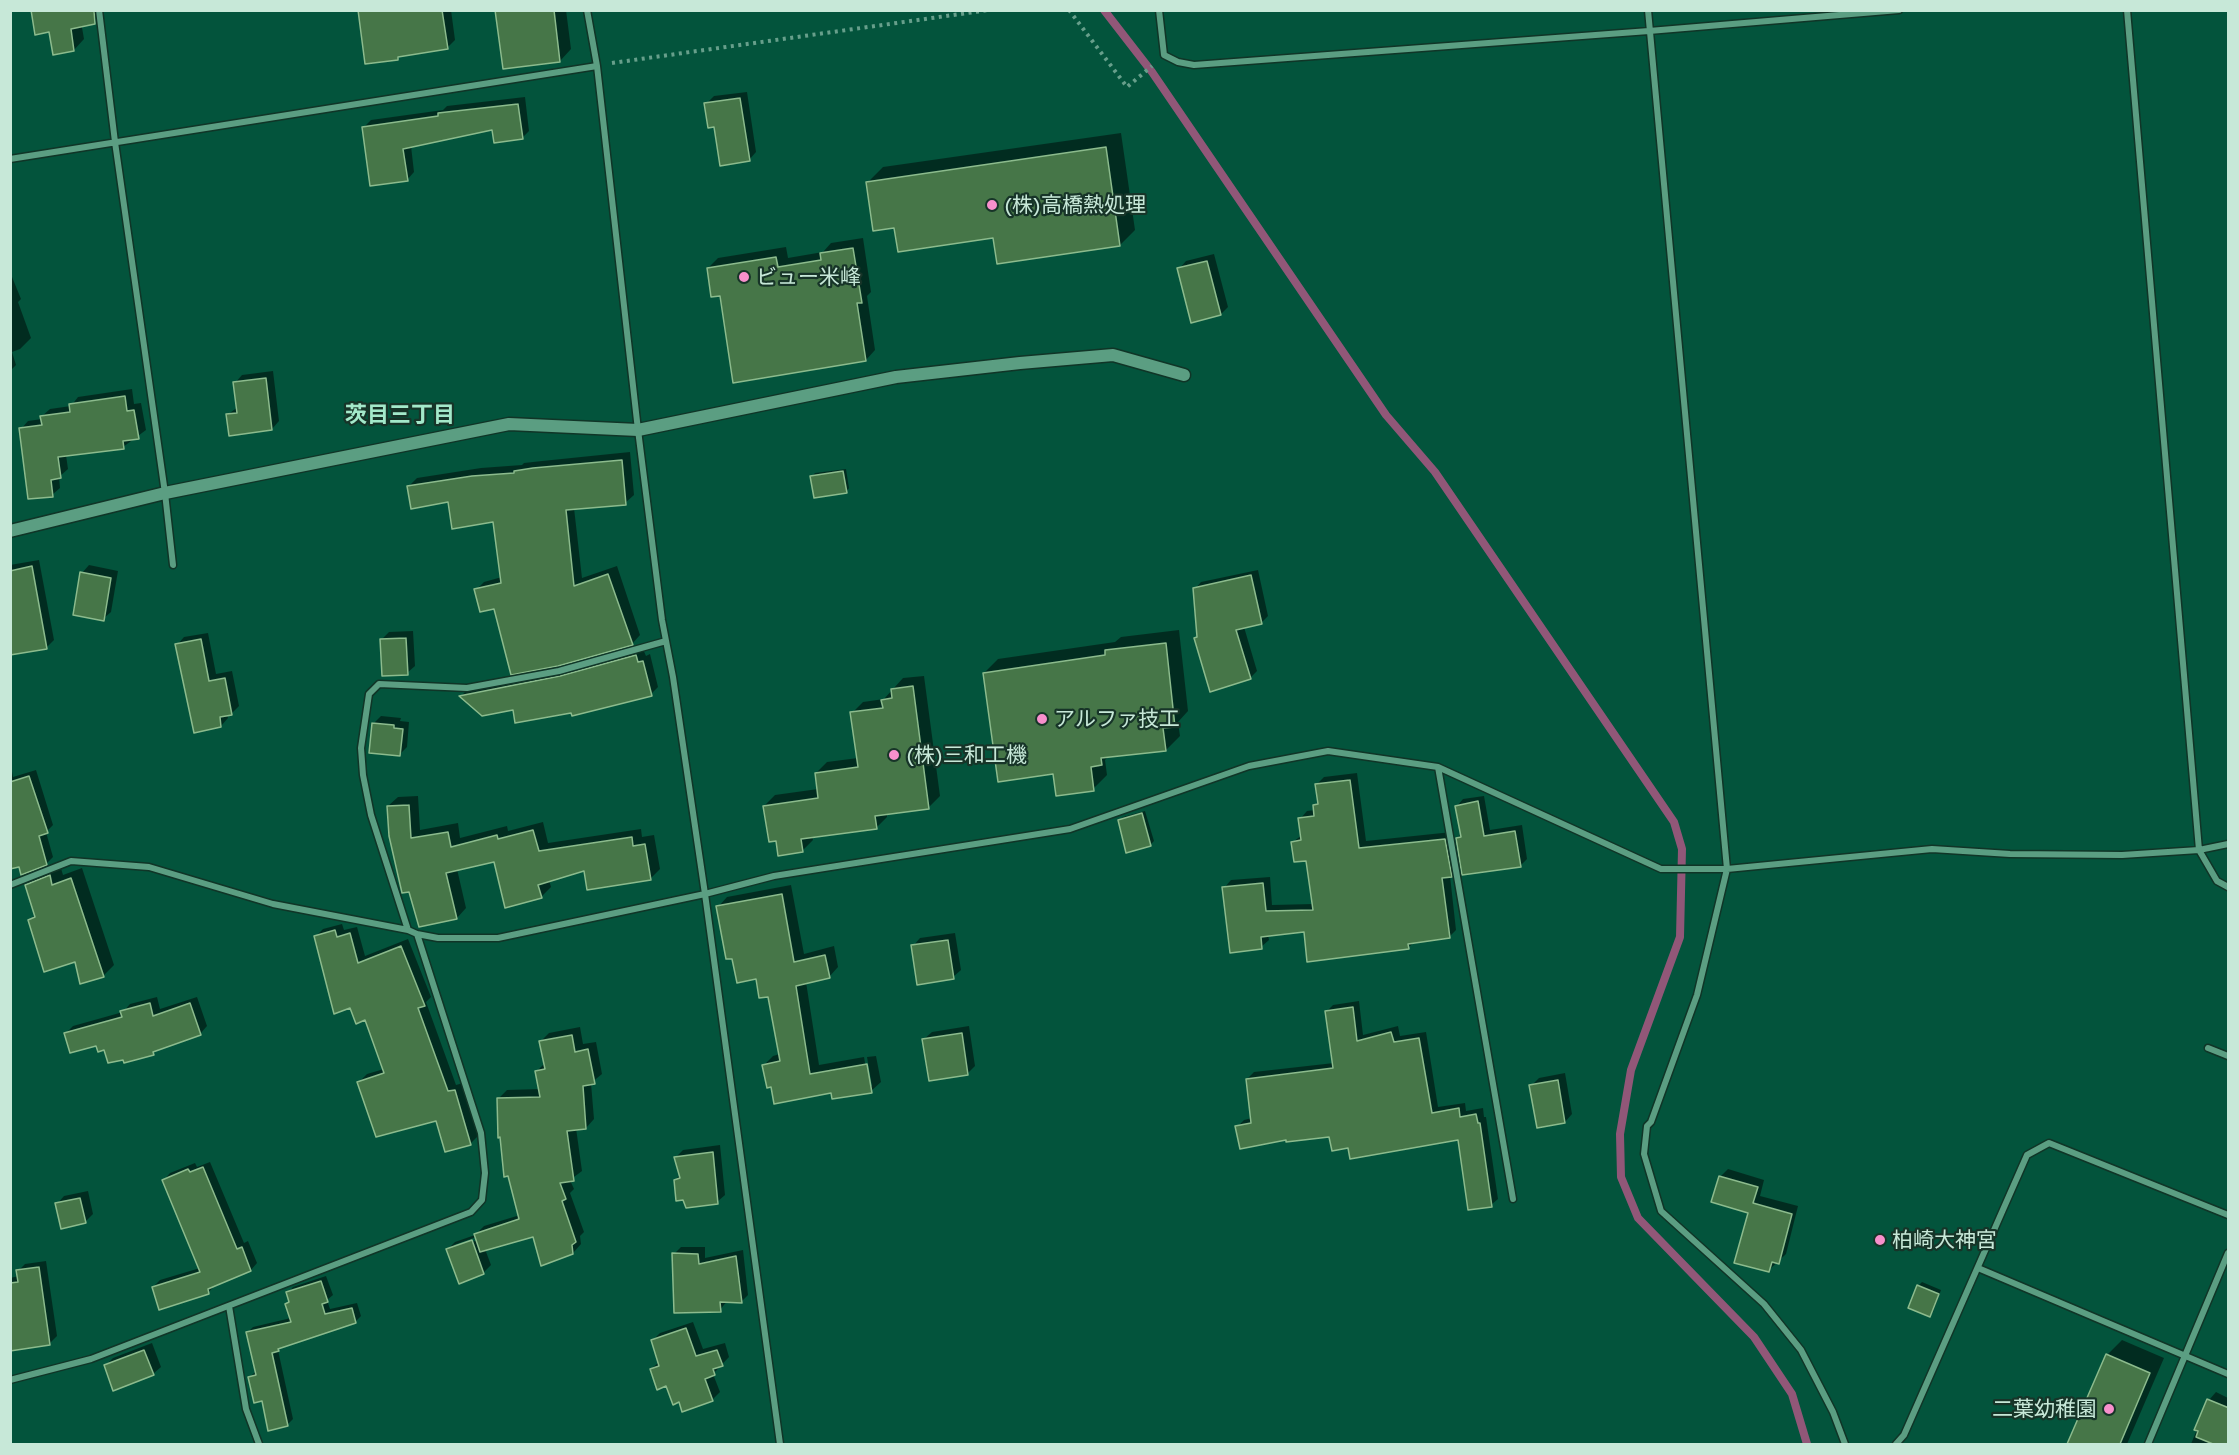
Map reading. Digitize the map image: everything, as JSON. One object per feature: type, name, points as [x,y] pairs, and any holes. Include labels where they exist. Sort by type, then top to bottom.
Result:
[{"type":"street","points":[[99,10],[173,565]]},
{"type":"street","points":[[587,10],[597,66],[638,430],[666,641],[705,894],[780,1444]]},
{"type":"street","points":[[1159,10],[1164,55],[1178,62],[1194,65],[1899,10]]},
{"type":"street","points":[[1648,10],[1727,869],[1697,995],[1652,1122],[1647,1126],[1644,1154],[1661,1211],[1764,1304],[1801,1350],[1833,1412],[1845,1444]]},
{"type":"street","points":[[2127,10],[2199,850],[2217,881],[2229,887]]},
{"type":"street","points":[[10,159],[597,66]]},
{"type":"street","points":[[10,531],[165,493],[509,424],[638,430],[896,377],[1113,355],[1184,375]]},
{"type":"street","points":[[408,930],[371,815],[363,775],[361,748],[369,694],[380,684],[467,688],[559,671],[666,641]]},
{"type":"street","points":[[10,885],[70,861],[149,867],[273,903],[408,930],[417,934],[438,938],[498,938],[705,894],[774,876],[1070,829],[1249,766],[1328,751],[1438,767],[1661,869],[1727,869],[1932,849],[2010,854],[2122,855],[2199,850],[2229,844]]},
{"type":"street","points":[[1438,767],[1514,1199]]},
{"type":"street","points":[[10,1380],[91,1359],[230,1306],[471,1212],[482,1200],[485,1173],[481,1133],[417,934]]},
{"type":"street","points":[[2208,1048],[2229,1056]]},
{"type":"street","points":[[1896,1444],[1904,1435],[2027,1155],[2049,1143],[2229,1215]]},
{"type":"street","points":[[2148,1444],[2229,1253]]},
{"type":"street","points":[[1978,1268],[2229,1374]]},
{"type":"street","points":[[230,1306],[246,1410],[259,1444]]},
{"type":"path","points":[[597,66],[989,10]]},
{"type":"path","points":[[1069,10],[1127,87],[1164,55]]},
{"type":"building","points":[[31,10],[94,10],[95,24],[71,29],[74,51],[53,55],[49,32],[35,35]]},
{"type":"building","points":[[358,10],[442,10],[448,49],[398,57],[398,60],[365,64]]},
{"type":"building","points":[[495,10],[554,10],[560,62],[503,69]]},
{"type":"building","points":[[740,98],[750,161],[720,166],[714,127],[708,128],[704,103]]},
{"type":"building","points":[[518,104],[523,139],[494,143],[492,130],[403,149],[408,181],[370,186],[362,127],[438,116],[438,113]]},
{"type":"building","name":"(株)高橋熱処理","points":[[1106,147],[1120,246],[997,264],[993,238],[898,252],[894,228],[873,231],[866,182]]},
{"type":"building","points":[[853,248],[862,303],[857,303],[866,361],[733,383],[720,296],[711,297],[707,268],[776,257],[778,267],[821,260],[820,253]]},
{"type":"building","points":[[1207,261],[1221,315],[1191,323],[1177,268]]},
{"type":"building","points":[[266,378],[272,430],[229,436],[226,414],[237,413],[233,382]]},
{"type":"building","points":[[125,396],[127,411],[134,410],[139,439],[123,441],[124,449],[58,457],[61,478],[51,480],[53,497],[28,499],[19,428],[42,425],[40,416],[70,412],[69,404]]},
{"type":"building","points":[[622,460],[626,505],[566,510],[574,586],[608,574],[633,645],[558,666],[511,675],[494,609],[480,612],[474,589],[501,583],[493,522],[452,529],[448,502],[411,509],[407,486],[472,476],[514,473],[514,471],[533,468]]},
{"type":"building","points":[[843,471],[847,493],[814,498],[810,476]]},
{"type":"building","points":[[32,566],[47,649],[10,655],[10,571]]},
{"type":"building","points":[[80,572],[111,578],[104,621],[73,615]]},
{"type":"building","points":[[1251,575],[1262,624],[1236,630],[1251,679],[1210,692],[1194,638],[1197,637],[1193,588]]},
{"type":"building","points":[[406,638],[408,675],[382,676],[380,639]]},
{"type":"building","points":[[201,639],[209,681],[225,678],[232,715],[220,717],[221,727],[194,733],[175,644]]},
{"type":"building","name":"アルファ技工","points":[[1166,643],[1175,727],[1163,728],[1166,751],[1101,758],[1102,765],[1091,767],[1094,791],[1056,796],[1053,774],[998,782],[983,673],[1105,655],[1105,650]]},
{"type":"building","points":[[636,655],[638,662],[643,661],[652,696],[572,716],[571,713],[515,723],[513,710],[482,716],[459,696],[560,676]]},
{"type":"building","name":"(株)三和工機","points":[[913,686],[929,809],[875,816],[877,829],[801,839],[803,852],[778,856],[776,841],[769,842],[763,806],[818,798],[815,773],[858,767],[850,712],[883,708],[881,700],[892,698],[891,689]]},
{"type":"building","points":[[372,723],[394,725],[394,728],[403,729],[400,756],[369,753]]},
{"type":"building","points":[[29,776],[48,833],[39,836],[47,865],[21,875],[19,867],[10,869],[10,782]]},
{"type":"building","points":[[1350,780],[1359,848],[1445,839],[1452,877],[1442,878],[1450,938],[1408,944],[1409,949],[1307,962],[1304,932],[1261,937],[1262,949],[1230,953],[1222,887],[1263,883],[1266,911],[1313,910],[1306,861],[1294,862],[1291,842],[1301,840],[1298,818],[1314,816],[1313,805],[1318,804],[1315,784]]},
{"type":"building","points":[[1478,801],[1484,836],[1515,831],[1521,867],[1462,875],[1456,838],[1461,837],[1455,806]]},
{"type":"building","points":[[409,805],[411,838],[448,832],[451,847],[497,835],[498,839],[533,830],[539,851],[632,837],[633,846],[645,844],[651,880],[587,890],[584,871],[538,885],[542,898],[505,908],[494,862],[446,873],[457,919],[419,927],[409,892],[402,893],[389,836],[387,806]]},
{"type":"building","points":[[1142,813],[1151,846],[1126,853],[1118,820]]},
{"type":"building","points":[[50,875],[52,885],[71,878],[104,977],[80,984],[75,962],[44,972],[28,920],[35,917],[25,885]]},
{"type":"building","points":[[782,894],[794,962],[825,955],[830,978],[796,986],[810,1074],[867,1064],[872,1093],[832,1099],[831,1093],[774,1104],[771,1087],[767,1088],[762,1065],[780,1061],[768,997],[759,998],[756,979],[737,983],[732,959],[726,959],[716,906]]},
{"type":"building","points":[[335,930],[337,937],[350,933],[358,963],[401,946],[425,1006],[418,1008],[448,1091],[455,1090],[471,1145],[445,1152],[436,1121],[376,1137],[357,1082],[384,1073],[365,1020],[356,1024],[350,1008],[334,1014],[314,936]]},
{"type":"building","points":[[948,940],[954,979],[917,985],[911,945]]},
{"type":"building","points":[[150,1003],[153,1016],[190,1003],[201,1035],[153,1052],[154,1055],[124,1063],[123,1060],[108,1063],[104,1050],[98,1052],[96,1046],[70,1053],[64,1033],[122,1017],[120,1011]]},
{"type":"building","points":[[1353,1007],[1357,1041],[1391,1032],[1394,1042],[1419,1038],[1432,1113],[1459,1108],[1460,1117],[1476,1114],[1478,1123],[1480,1123],[1492,1207],[1468,1210],[1458,1140],[1350,1159],[1348,1148],[1332,1151],[1329,1137],[1286,1142],[1286,1140],[1240,1149],[1235,1126],[1251,1123],[1246,1079],[1333,1068],[1325,1011]]},
{"type":"building","points":[[962,1033],[968,1075],[929,1081],[922,1039]]},
{"type":"building","points":[[572,1035],[575,1052],[588,1049],[595,1084],[583,1086],[586,1129],[567,1131],[574,1181],[560,1183],[566,1199],[562,1201],[576,1242],[572,1245],[573,1254],[541,1266],[533,1237],[480,1252],[474,1234],[519,1219],[508,1176],[504,1177],[500,1137],[498,1138],[497,1098],[540,1097],[535,1071],[545,1069],[539,1041]]},
{"type":"building","points":[[1558,1080],[1565,1123],[1537,1128],[1529,1085]]},
{"type":"building","points":[[713,1152],[718,1204],[686,1208],[683,1200],[676,1201],[674,1180],[680,1178],[674,1157]]},
{"type":"building","points":[[203,1167],[237,1249],[242,1247],[251,1271],[208,1289],[209,1294],[159,1310],[152,1287],[200,1272],[162,1180],[188,1169],[190,1172]]},
{"type":"building","points":[[1719,1176],[1758,1187],[1753,1203],[1792,1214],[1779,1264],[1772,1262],[1769,1272],[1734,1263],[1748,1213],[1711,1202]]},
{"type":"building","points":[[80,1198],[86,1223],[61,1229],[55,1203]]},
{"type":"building","points":[[472,1240],[484,1274],[459,1284],[446,1249]]},
{"type":"building","points":[[672,1253],[698,1254],[699,1264],[736,1256],[742,1303],[720,1302],[721,1312],[674,1313]]},
{"type":"building","points":[[39,1267],[50,1345],[10,1351],[10,1283],[18,1282],[16,1270]]},
{"type":"building","points":[[321,1281],[328,1302],[322,1304],[325,1314],[352,1308],[356,1323],[272,1353],[288,1426],[268,1431],[262,1401],[254,1403],[248,1377],[256,1375],[246,1332],[291,1322],[285,1304],[289,1302],[286,1292]]},
{"type":"building","points":[[1917,1285],[1939,1294],[1930,1317],[1908,1308]]},
{"type":"building","points":[[686,1328],[696,1356],[717,1350],[723,1366],[713,1369],[715,1375],[705,1379],[713,1401],[682,1412],[679,1402],[673,1405],[666,1386],[657,1390],[650,1369],[659,1366],[651,1340]]},
{"type":"building","points":[[144,1350],[154,1375],[113,1391],[104,1365]]},
{"type":"building","name":"二葉幼稚園","points":[[2106,1354],[2150,1373],[2120,1444],[2067,1444]]},
{"type":"building","points":[[2207,1399],[2229,1408],[2229,1444],[2213,1444],[2196,1437],[2198,1431],[2194,1430]]},
{"type":"waterway","points":[[1104,10],[1152,72],[1386,415],[1435,472],[1674,822],[1682,849],[1680,937],[1631,1070],[1620,1134],[1621,1177],[1638,1218],[1754,1337],[1792,1394],[1807,1444]]},
{"type":"place","name":"(株)高橋熱処理","points":[[992,205]]},
{"type":"place","name":"ビュー米峰","points":[[744,277]]},
{"type":"place","name":"アルファ技工","points":[[1042,719]]},
{"type":"place","name":"(株)三和工機","points":[[894,755]]},
{"type":"place","name":"柏崎大神宮","points":[[1880,1240]]},
{"type":"place","name":"二葉幼稚園","points":[[2109,1409]]},
{"type":"district","name":"茨目三丁目","points":[[400,415]]}]
